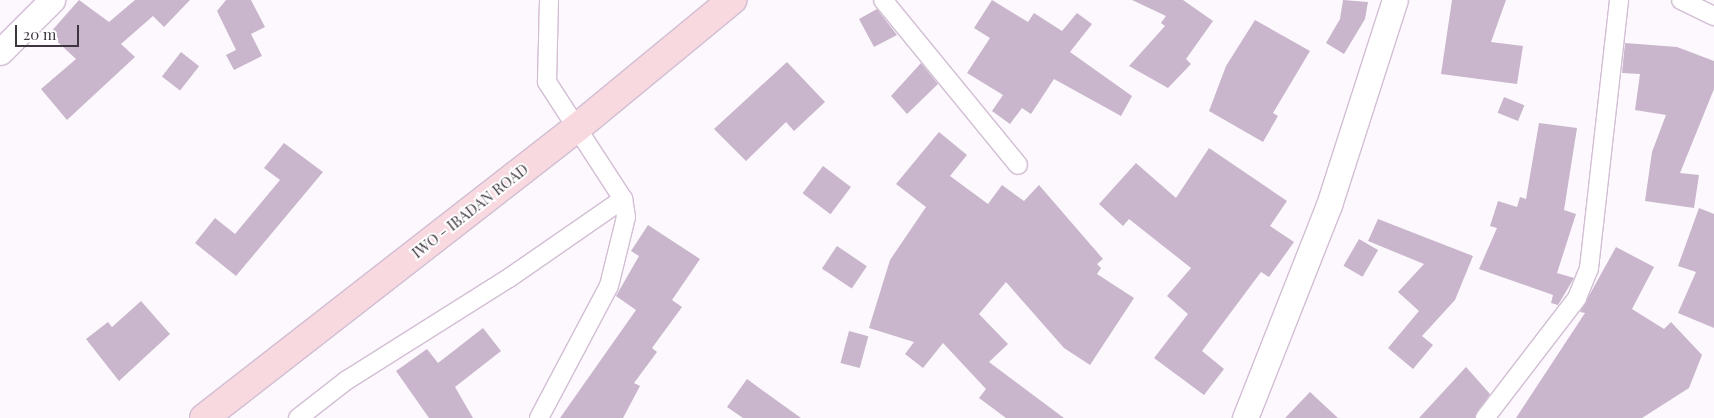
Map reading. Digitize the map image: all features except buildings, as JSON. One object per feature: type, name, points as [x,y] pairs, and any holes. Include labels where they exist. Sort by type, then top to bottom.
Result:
[{"type":"main road","name":"IWO - IBADAN ROAD","points":[[204,418],[578,127],[732,0]]},
{"type":"street","points":[[0,52],[52,0]]},
{"type":"street","points":[[539,418],[609,286],[623,240],[623,199],[547,82],[549,0]]},
{"type":"street","points":[[883,0],[1018,165]]},
{"type":"street","points":[[1245,418],[1329,205],[1394,0]]},
{"type":"street","points":[[1485,418],[1577,298],[1589,268],[1619,0]]},
{"type":"street","points":[[1681,0],[1714,16]]},
{"type":"street","points":[[298,418],[347,380],[509,278],[623,199]]}]
